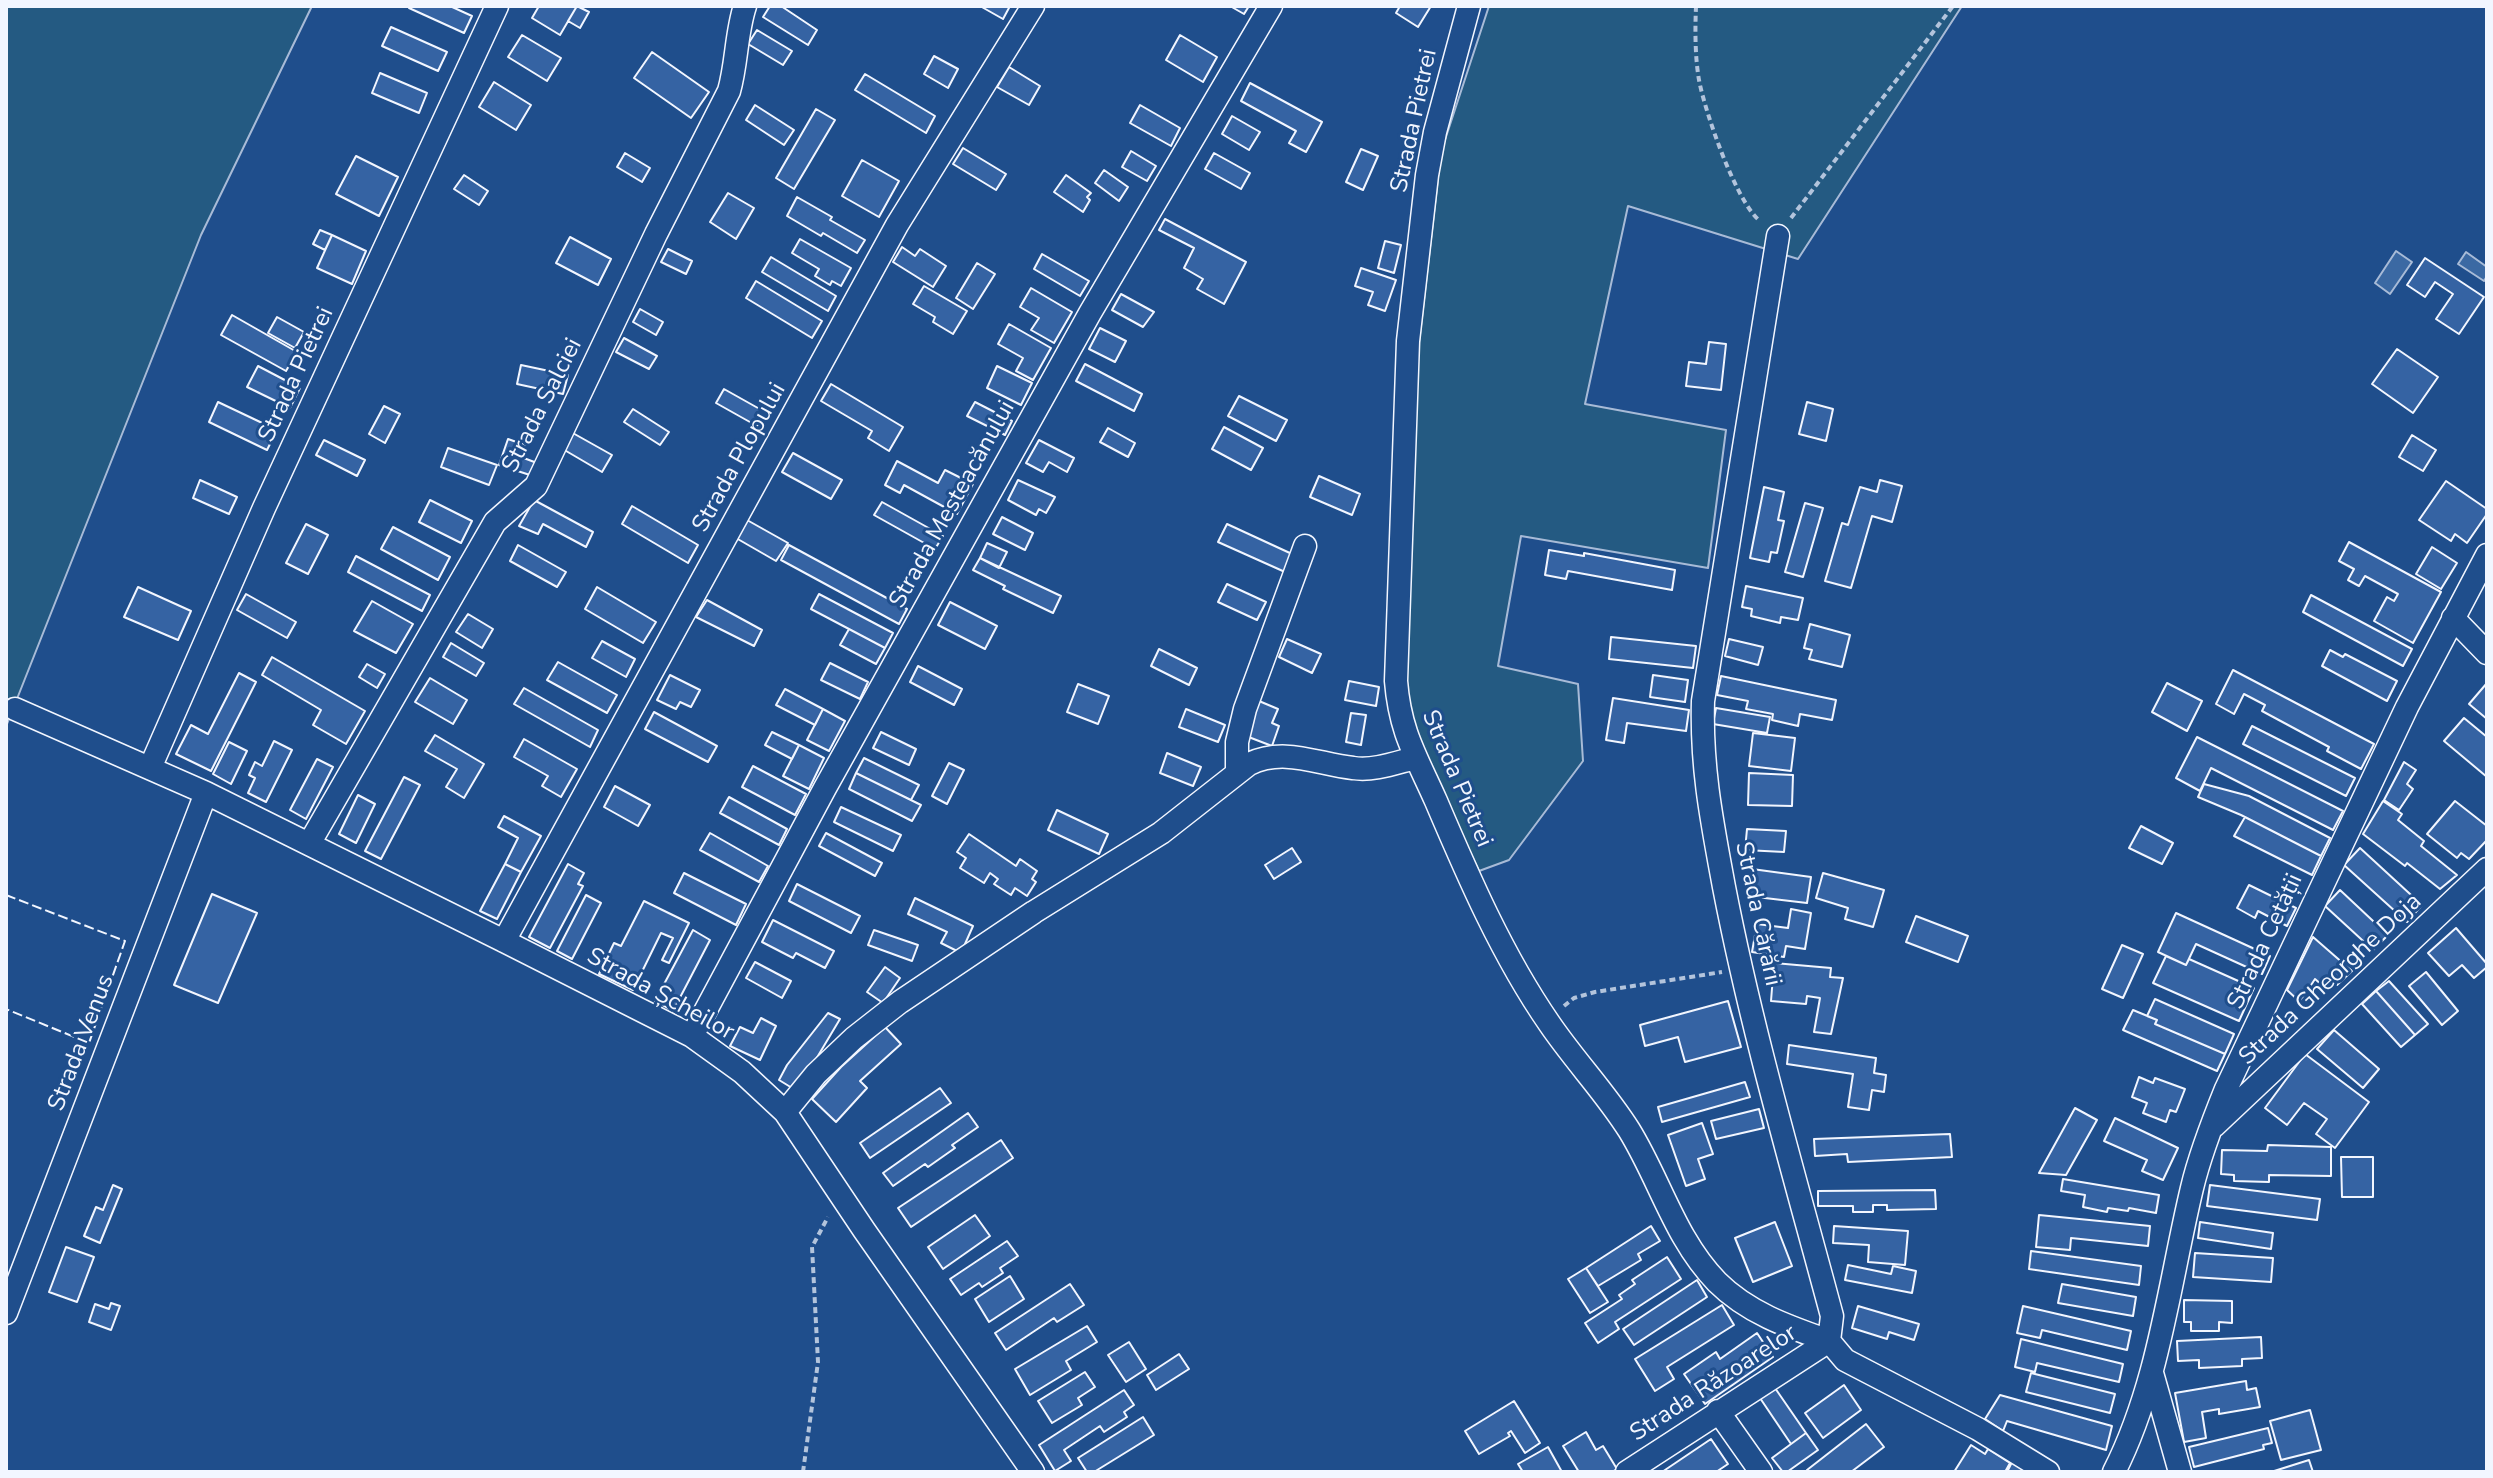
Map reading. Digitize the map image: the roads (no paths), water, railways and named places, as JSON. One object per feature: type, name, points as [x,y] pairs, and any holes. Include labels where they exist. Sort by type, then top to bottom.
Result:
[{"type":"street","name":"Strada Pietrei","points":[[150,768],[264,508],[497,6]]},
{"type":"street","name":"Strada Salciei","points":[[309,844],[495,522],[536,486],[656,234],[729,91],[745,6]]},
{"type":"street","name":"Strada Plopului","points":[[504,941],[897,225],[1033,6]]},
{"type":"street","name":"Strada Mesteacănului","points":[[692,1036],[825,788],[1090,313],[1271,6]]},
{"type":"street","name":"Strada Pietrei","points":[[1469,6],[1435,132],[1427,175],[1408,341],[1396,681],[1402,724],[1457,853],[1527,988],[1549,1024],[1608,1098],[1630,1132],[1674,1220],[1697,1258],[1718,1283],[1737,1299],[1767,1317],[1829,1341]]},
{"type":"street","name":"Strada Cărării","points":[[1778,236],[1703,701],[1702,742],[1705,786],[1740,969],[1832,1316],[1829,1341]]},
{"type":"street","points":[[1237,772],[1237,742],[1245,709],[1305,546]]},
{"type":"street","name":"Strada Cetății","points":[[2114,1472],[2125,1451],[2152,1373],[2193,1185],[2226,1089],[2453,618],[2487,555]]},
{"type":"street","points":[[2453,618],[2487,653]]},
{"type":"street","name":"Strada Șcheilor","points":[[15,709],[206,793],[504,941],[692,1036],[742,1072],[785,1112],[1033,1472]]},
{"type":"street","points":[[785,1112],[816,1074],[854,1038],[900,1002],[1034,912],[1161,833],[1207,800],[1237,772],[1262,758],[1278,756],[1354,768],[1386,766],[1415,758]]},
{"type":"street","name":"Strada Venus","points":[[6,1313],[206,793]]},
{"type":"street","name":"Strada Gheorghe Doja","points":[[2210,1129],[2487,869]]},
{"type":"street","points":[[1829,1341],[1845,1360],[1978,1429],[2048,1472]]},
{"type":"street","name":"Strada Răzoarelor","points":[[1627,1472],[1829,1341]]},
{"type":"street","name":"Strada Cetății","points":[[2152,1373],[2180,1472]]},
{"type":"street","points":[[1718,1411],[1761,1472]]}]
